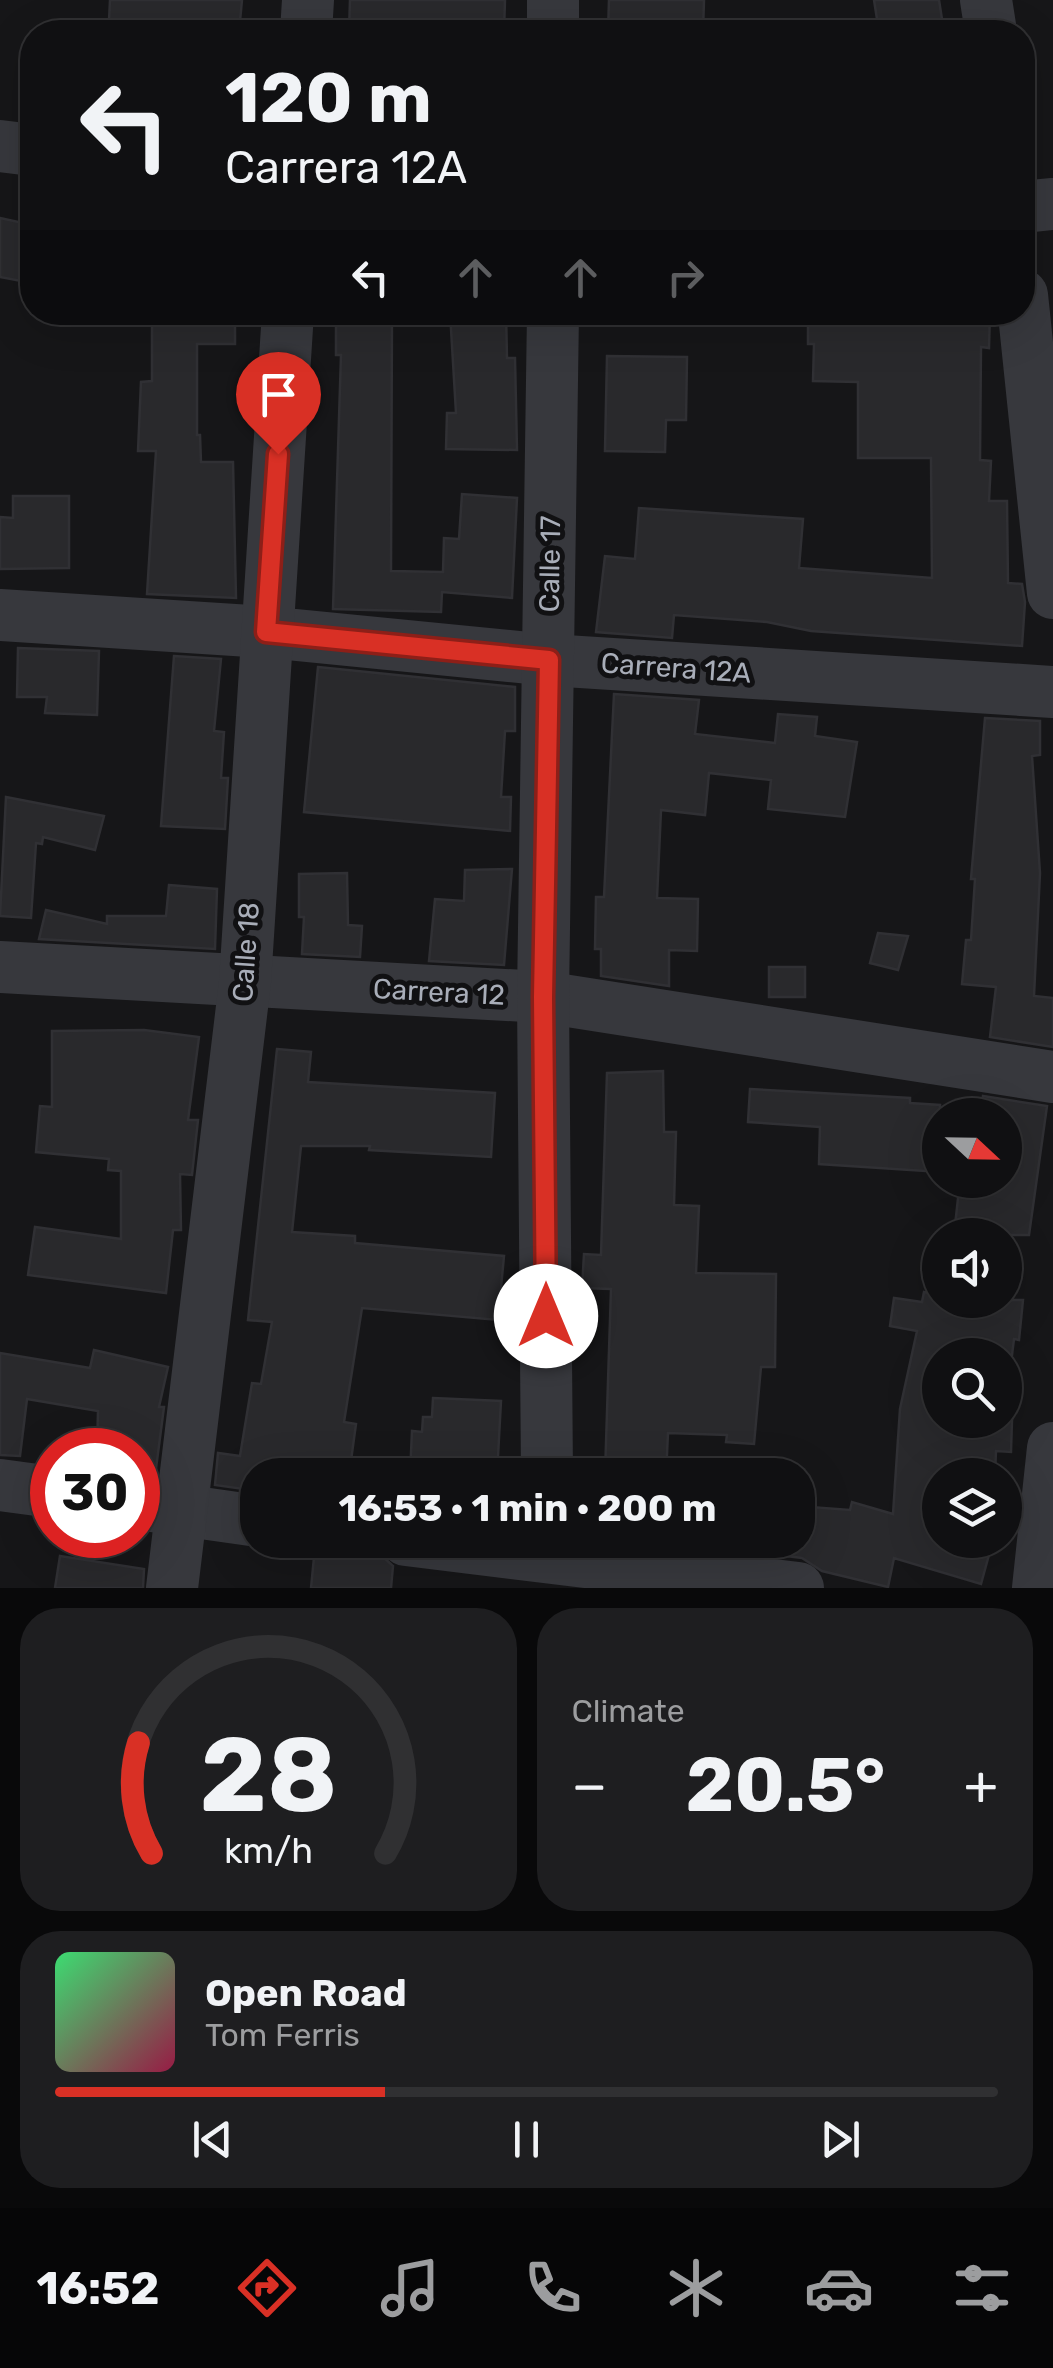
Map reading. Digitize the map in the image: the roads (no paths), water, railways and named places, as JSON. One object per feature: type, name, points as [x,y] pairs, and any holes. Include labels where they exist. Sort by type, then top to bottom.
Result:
[{"type":"street","name":"Calle 18","points":[[160,1502],[245,982],[287,325]]},
{"type":"street","name":"Calle 17","points":[[547,1458],[543,997],[553,325]]},
{"type":"street","points":[[1025,325],[1053,593]]},
{"type":"street","name":"Carrera 12A","points":[[0,614],[266,632],[549,660],[1053,692]]},
{"type":"street","name":"Carrera 12","points":[[0,967],[543,997],[1053,1077]]},
{"type":"street","points":[[1038,1588],[1053,1448]]},
{"type":"street","points":[[0,1484],[30,1489]]},
{"type":"street","points":[[160,1508],[240,1519]]},
{"type":"street","name":"Calle 18","points":[[160,1514],[172,1588]]},
{"type":"street","points":[[521,1558],[798,1588]]}]
